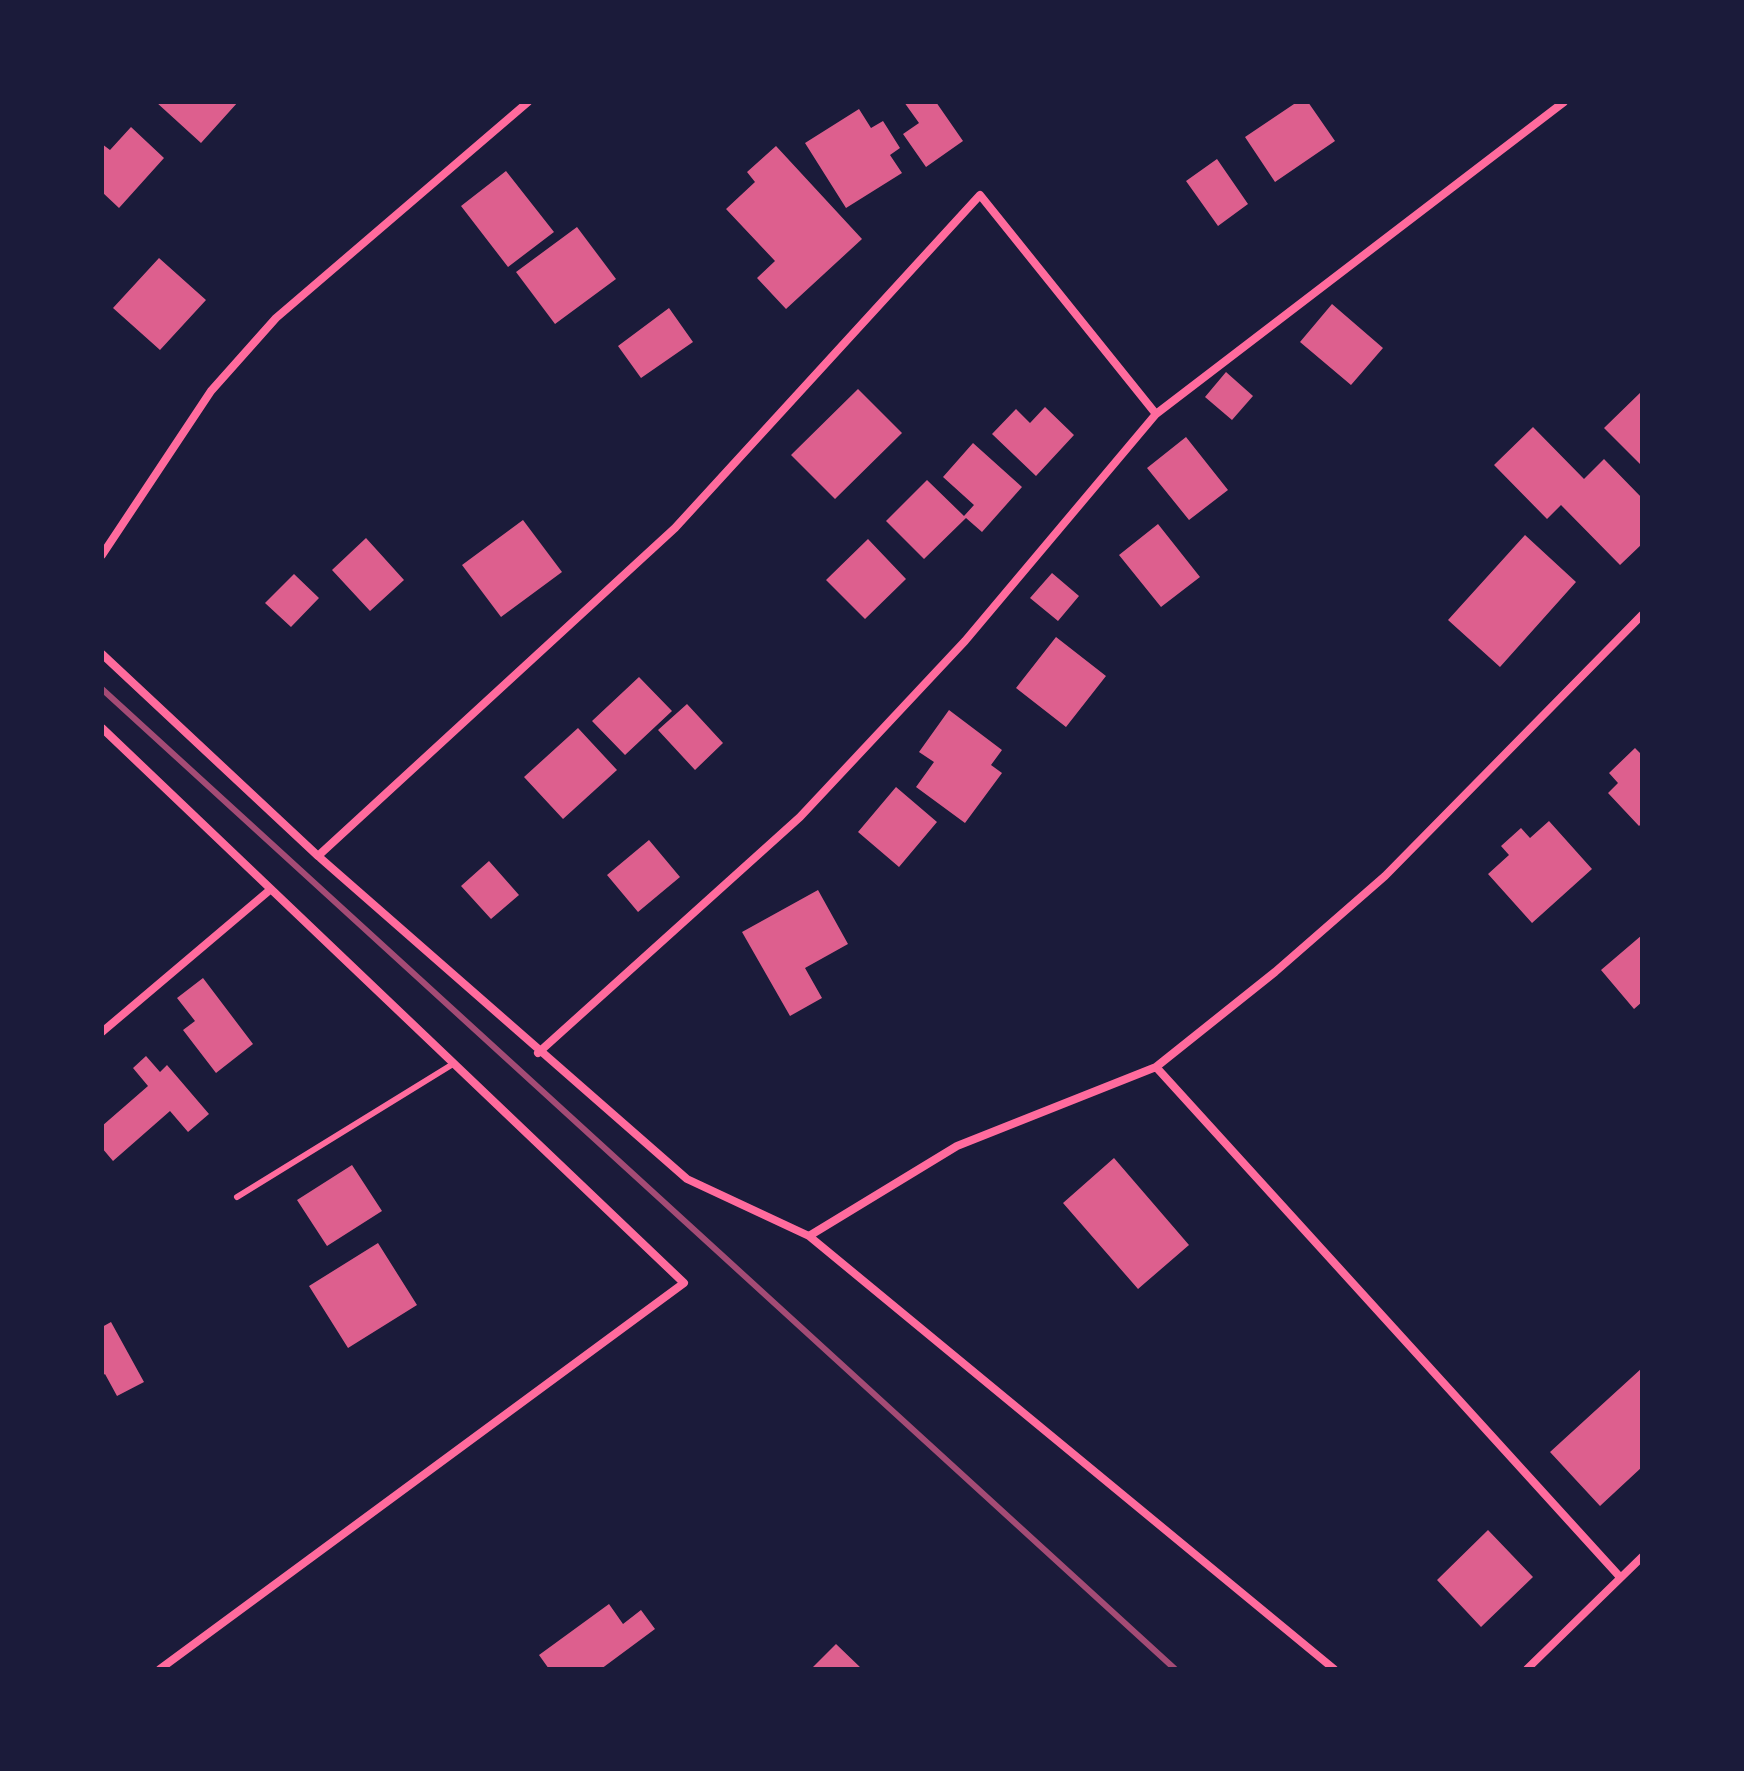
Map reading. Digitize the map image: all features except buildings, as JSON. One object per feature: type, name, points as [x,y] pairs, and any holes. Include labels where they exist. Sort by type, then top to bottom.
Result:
[{"type":"street","points":[[102,555],[211,391],[276,318],[528,102]]},
{"type":"street","points":[[538,1053],[800,817],[965,641],[1156,414],[1564,102]]},
{"type":"street","points":[[318,856],[675,528],[980,195],[1156,414]]},
{"type":"street","points":[[809,1236],[957,1146],[1156,1067],[1275,972],[1385,876],[1642,615]]},
{"type":"street","points":[[102,654],[318,856],[538,1053],[687,1179],[809,1236],[1334,1669]]},
{"type":"street","points":[[102,728],[684,1283],[160,1669]]},
{"type":"street","points":[[102,1032],[271,889]]},
{"type":"street","points":[[1156,1067],[1620,1577]]},
{"type":"street","points":[[1527,1669],[1642,1557]]},
{"type":"lane","points":[[237,1197],[453,1064]]},
{"type":"railway","points":[[102,689],[1175,1669]]}]
